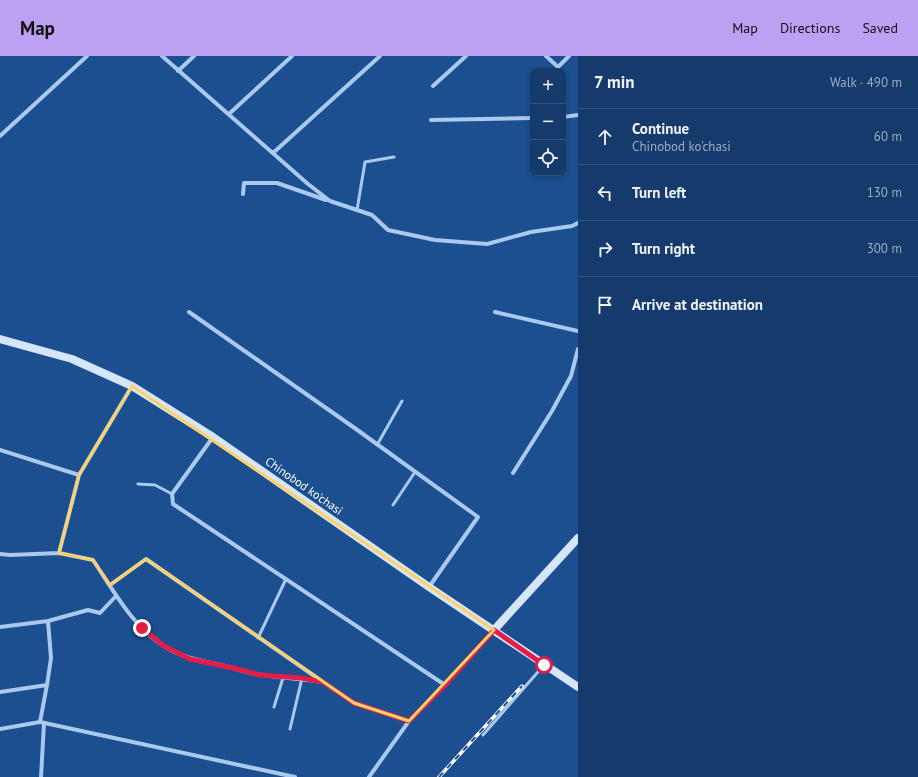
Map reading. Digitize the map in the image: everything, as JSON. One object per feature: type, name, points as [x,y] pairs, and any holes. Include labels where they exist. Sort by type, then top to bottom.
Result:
[{"type":"street","points":[[0,136],[87,56]]},
{"type":"street","points":[[162,56],[330,201]]},
{"type":"street","points":[[178,71],[194,56]]},
{"type":"street","points":[[229,114],[292,56]]},
{"type":"street","points":[[273,153],[380,56]]},
{"type":"street","points":[[433,86],[466,56]]},
{"type":"street","points":[[546,56],[557,68]]},
{"type":"street","points":[[559,68],[569,56]]},
{"type":"street","points":[[566,117],[578,115]]},
{"type":"street","points":[[431,120],[530,118]]},
{"type":"street","points":[[243,194],[244,183],[277,183],[372,215],[388,230],[435,240],[487,244],[531,232],[572,226],[578,223]]},
{"type":"street","points":[[189,312],[478,517],[429,587]]},
{"type":"street","points":[[495,312],[578,331]]},
{"type":"street","name":"Chinobod ko'chasi","points":[[0,339],[72,359],[132,386],[213,437],[429,587],[578,687]]},
{"type":"street","points":[[513,473],[552,411],[568,382],[578,349]]},
{"type":"street","points":[[58,554],[79,475],[132,386]]},
{"type":"street","points":[[213,437],[172,494],[173,504],[445,685]]},
{"type":"street","points":[[0,450],[79,475]]},
{"type":"street","points":[[369,777],[409,721],[445,685],[578,538]]},
{"type":"street","points":[[0,554],[58,554],[93,560],[116,596],[142,628],[164,646],[190,659],[260,675],[283,678],[302,678],[323,682]]},
{"type":"street","points":[[110,585],[146,559],[258,638],[354,703],[409,721]]},
{"type":"street","points":[[0,627],[48,622],[88,610],[100,613],[116,596]]},
{"type":"street","points":[[41,777],[42,722],[51,658],[48,622]]},
{"type":"street","points":[[0,692],[47,685]]},
{"type":"street","points":[[0,729],[42,722],[295,777]]},
{"type":"lane","points":[[357,210],[365,162],[394,157]]},
{"type":"lane","points":[[377,445],[402,401]]},
{"type":"lane","points":[[393,505],[415,472]]},
{"type":"lane","points":[[138,484],[155,485],[172,494]]},
{"type":"lane","points":[[258,638],[286,579]]},
{"type":"lane","points":[[483,735],[544,665]]},
{"type":"lane","points":[[274,707],[283,678]]},
{"type":"lane","points":[[290,729],[302,678]]},
{"type":"highlighted area","points":[[132,386],[494,630],[409,721],[354,703],[146,559],[110,585],[93,560],[59,553],[79,475]]},
{"type":"railway","points":[[439,777],[522,686]]},
{"type":"route","points":[[142,628],[164,646],[190,659],[260,675],[283,678],[302,678],[323,682],[354,703],[409,721],[445,685],[494,630],[544,665]]}]
